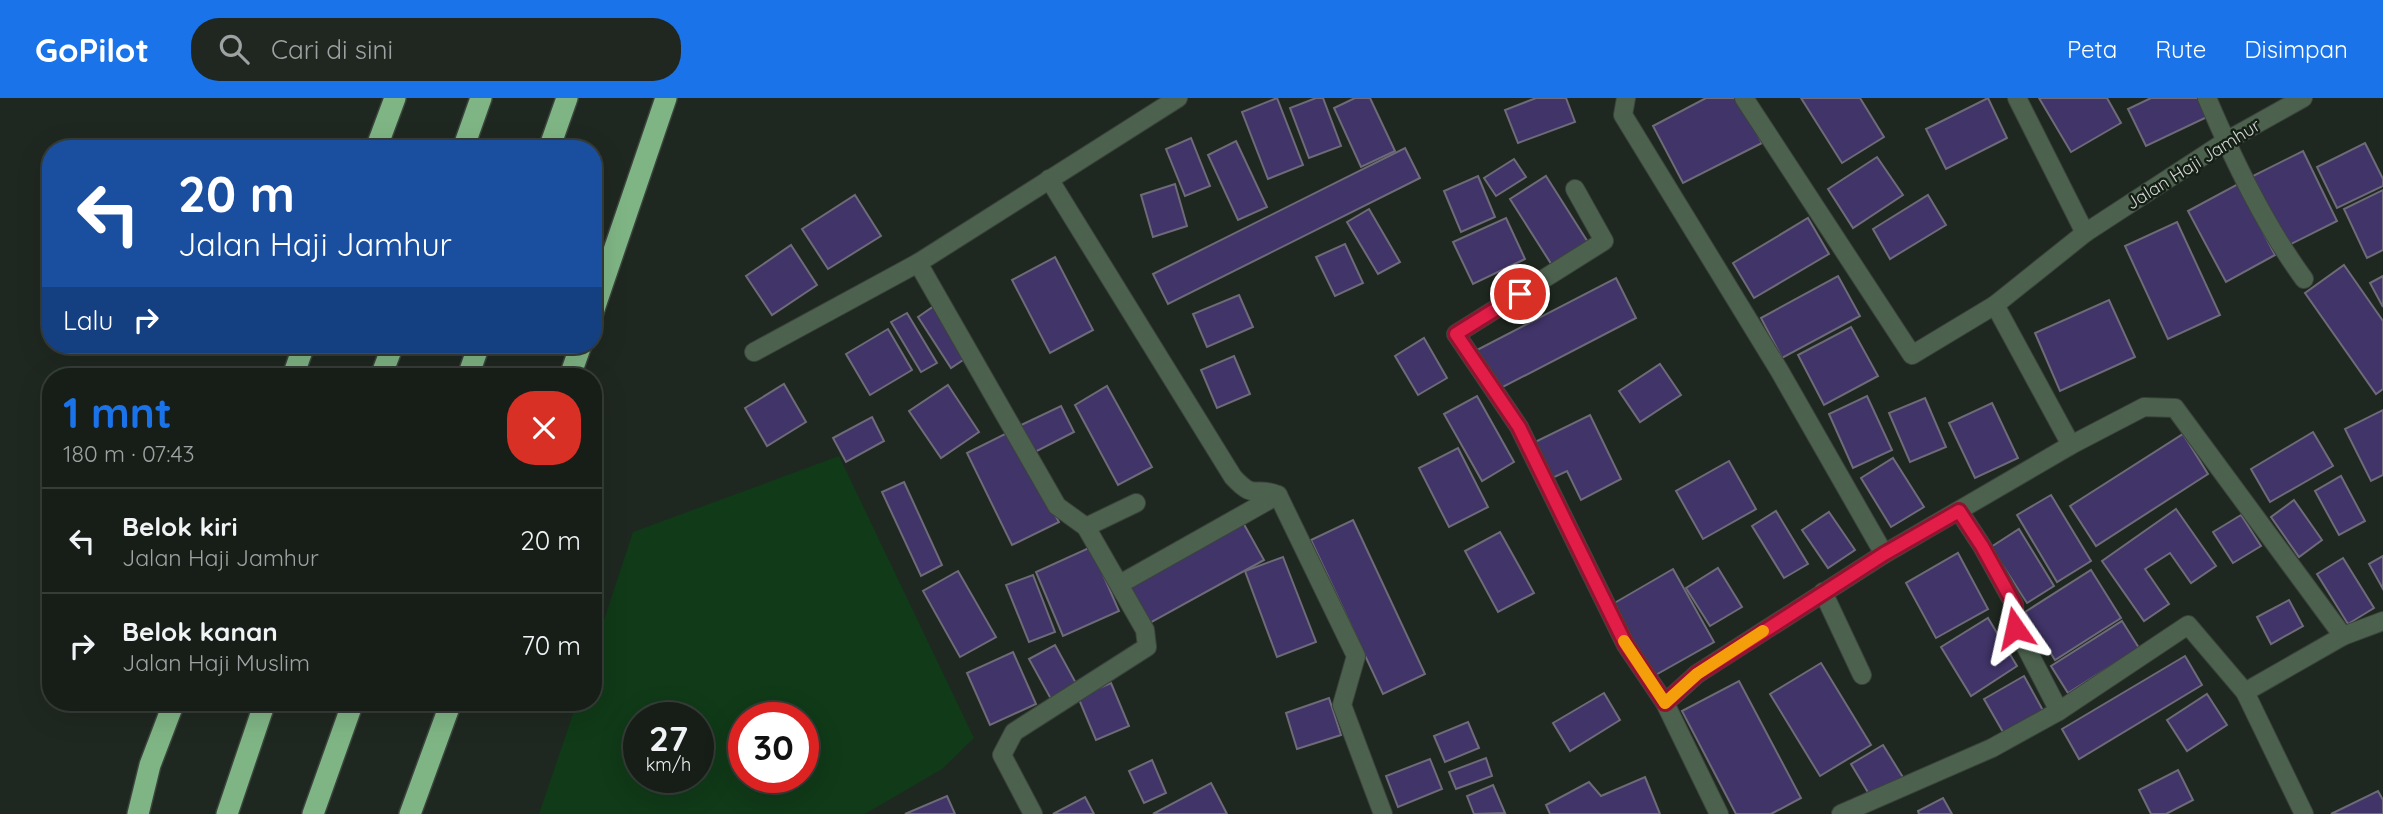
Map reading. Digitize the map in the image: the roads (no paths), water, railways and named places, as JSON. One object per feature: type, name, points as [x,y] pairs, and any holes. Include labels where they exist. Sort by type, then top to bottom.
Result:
[{"type":"highway","points":[[379,140],[395,98]]},
{"type":"highway","points":[[466,140],[481,98]]},
{"type":"highway","points":[[552,140],[567,98]]},
{"type":"highway","points":[[602,286],[666,98]]},
{"type":"highway","points":[[138,814],[150,765],[171,711]]},
{"type":"highway","points":[[226,814],[262,711]]},
{"type":"highway","points":[[313,814],[350,711]]},
{"type":"highway","points":[[410,814],[448,711]]},
{"type":"street","points":[[754,352],[918,263],[1178,98]]},
{"type":"street","points":[[1626,98],[1623,115],[1779,370],[1884,554]]},
{"type":"street","name":"Jalan Haji Jamhur","points":[[1744,98],[1912,355],[1995,305],[2085,233],[2225,141],[2303,98]]},
{"type":"street","points":[[2017,98],[2085,233]]},
{"type":"street","points":[[2207,98],[2225,141],[2276,239],[2304,279]]},
{"type":"street","points":[[1049,179],[1233,477],[1252,493],[1266,491],[1278,495],[1356,656],[1342,705],[1383,814]]},
{"type":"street","points":[[1574,189],[1604,241],[1456,334],[1519,427],[1626,645],[1665,703],[1719,814]]},
{"type":"street","points":[[918,263],[1057,506],[1086,527],[1145,630],[1147,647],[1014,732],[1002,755],[1033,814]]},
{"type":"street","points":[[1995,305],[2071,445]]},
{"type":"street","points":[[1665,703],[1697,674],[1884,554],[2071,445],[2144,407],[2175,408],[2343,636]]},
{"type":"street","points":[[1120,583],[1278,495]]},
{"type":"street","points":[[1086,527],[1136,503]]},
{"type":"street","points":[[1959,511],[2014,604],[2015,628],[2059,710]]},
{"type":"street","points":[[1823,593],[1862,675]]},
{"type":"street","points":[[2245,692],[2343,636],[2383,621]]},
{"type":"street","points":[[1841,814],[1992,748],[2059,710],[2188,625],[2245,692],[2304,814]]}]
